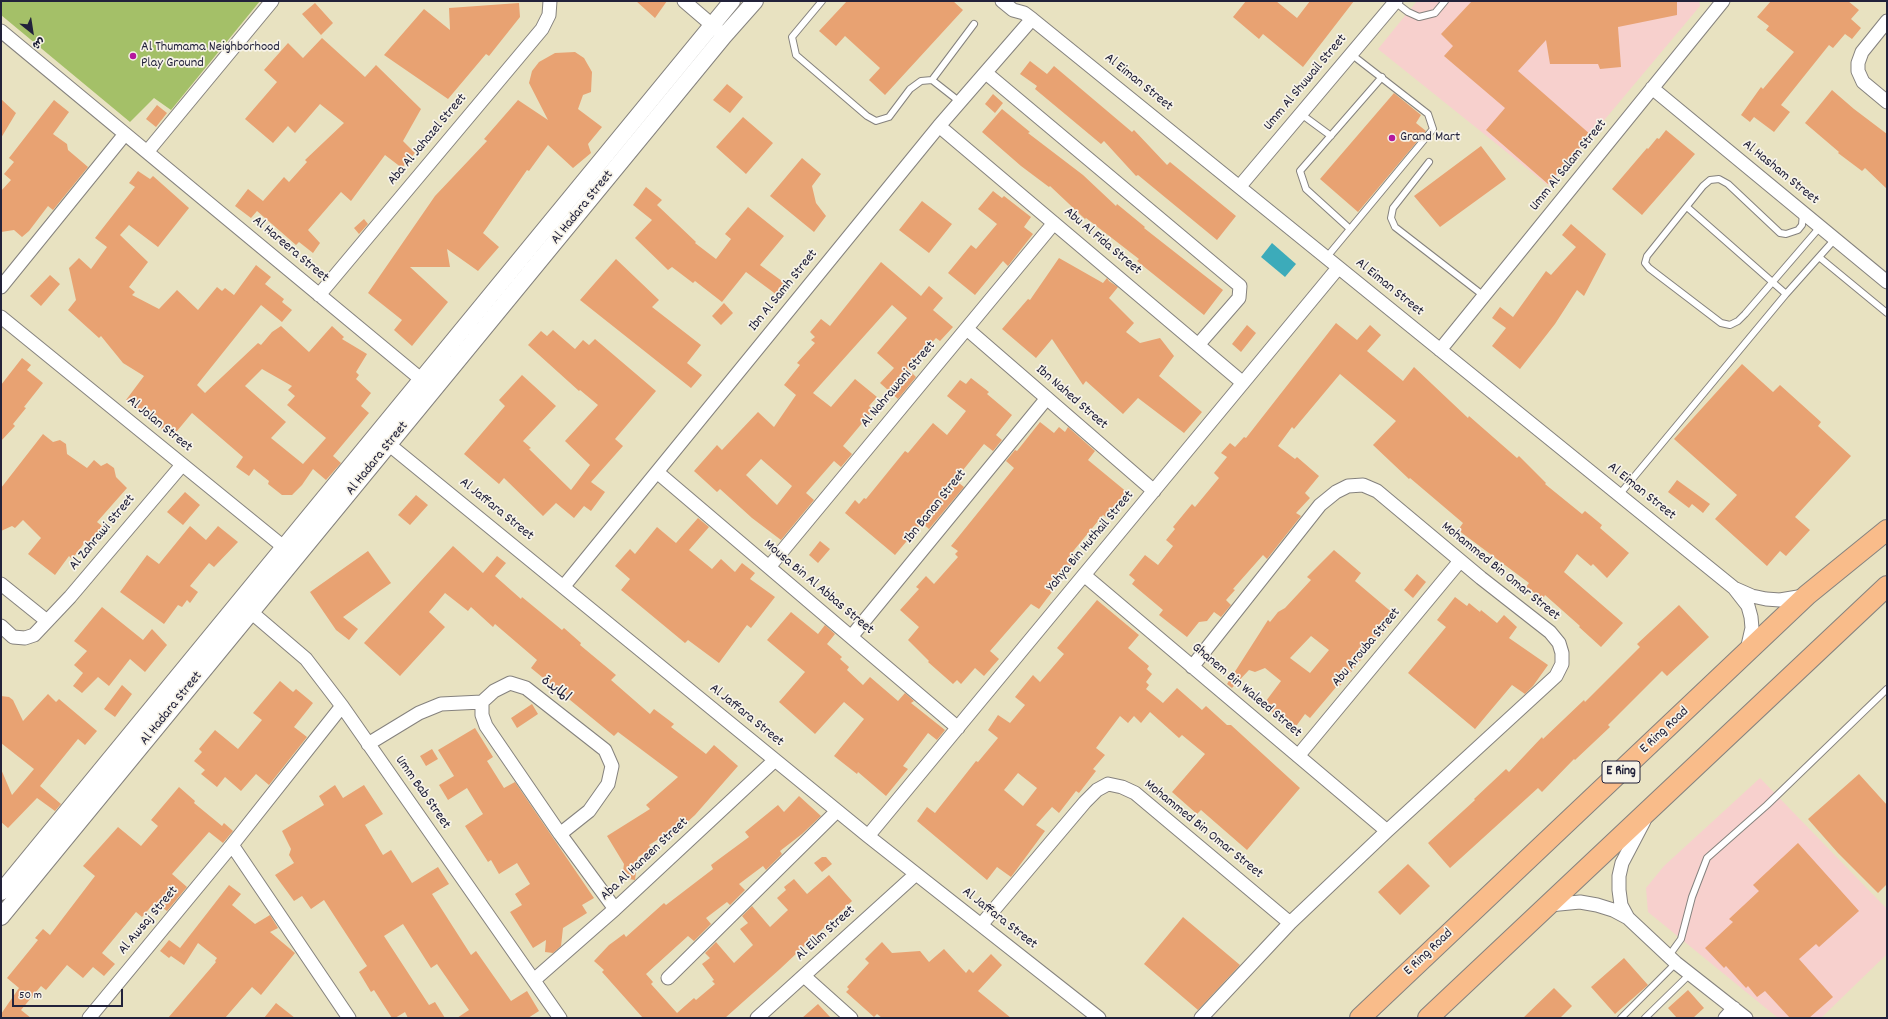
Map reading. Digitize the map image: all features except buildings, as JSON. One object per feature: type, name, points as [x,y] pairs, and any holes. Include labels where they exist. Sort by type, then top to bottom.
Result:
[{"type":"main road","name":"E Ring Road","points":[[1360,1018],[1807,595],[1887,530]]},
{"type":"main road","points":[[1428,1018],[1654,803],[1887,586]]},
{"type":"street","points":[[146,152],[272,1]]},
{"type":"street","name":"Aba Al Jahazel Street","points":[[319,295],[542,29],[549,15],[550,1]]},
{"type":"street","points":[[684,1],[718,30]]},
{"type":"street","name":"Al Hadara Street","points":[[3,912],[297,558],[434,390],[718,30],[732,1]]},
{"type":"street","name":"Al Hadara Street","points":[[1,892],[421,380],[718,30],[754,1]]},
{"type":"street","name":"Al Eiman Street","points":[[1002,1],[1013,10],[1025,11],[1338,268],[1734,588],[1748,606],[1752,628],[1750,639],[1740,660]]},
{"type":"street","name":"Umm Al Shuwail Street","points":[[1240,186],[1396,1]]},
{"type":"street","name":"Umm Al Salam Street","points":[[1440,350],[1723,1]]},
{"type":"street","name":"Ibn Al Samh Street","points":[[564,586],[939,126],[986,73],[1025,11]]},
{"type":"street","points":[[1887,21],[1862,52],[1858,63],[1858,71],[1863,82],[1887,102]]},
{"type":"street","name":"Al Hareera Street","points":[[1,31],[434,390]]},
{"type":"street","points":[[986,73],[1240,286],[1239,298],[1198,345]]},
{"type":"street","name":"Al Hasham Street","points":[[1652,88],[1887,282]]},
{"type":"street","name":"Abu Al Fida Street","points":[[939,126],[1243,383]]},
{"type":"street","points":[[1,287],[125,134]]},
{"type":"street","name":"Al Nahrawani Street","points":[[769,568],[1054,223]]},
{"type":"street","name":"Yahya Bin Huthail Street","points":[[868,836],[1338,268]]},
{"type":"street","name":"Al Jolan Street","points":[[1,317],[297,558]]},
{"type":"street","name":"Ibn Nahed Street","points":[[967,329],[1154,491]]},
{"type":"street","name":"Ibn Banan Street","points":[[851,637],[1047,398]]},
{"type":"street","name":"Al Jaffara Street","points":[[377,435],[564,586],[837,811],[1099,1018]]},
{"type":"street","name":"Al Zahrawi Street","points":[[1,626],[13,637],[25,638],[34,635],[182,465]]},
{"type":"street","name":"Mousa Bin Al Abbas Street","points":[[657,472],[958,728]]},
{"type":"street","name":"Mohammed Bin Omar Street","points":[[1192,667],[1320,505],[1336,492],[1348,486],[1363,485],[1376,491],[1460,561],[1550,632],[1559,643],[1562,653],[1562,664],[1556,676],[1387,831],[1290,923],[1201,1018]]},
{"type":"street","name":"Abu Arouba Street","points":[[1298,756],[1460,561]]},
{"type":"street","name":"Ghanem Bin Waleed Street","points":[[1084,576],[1387,831]]},
{"type":"street","points":[[1,584],[47,621]]},
{"type":"street","name":"Al Eiman Street","points":[[1734,588],[1752,596],[1766,599],[1780,600],[1807,595]]},
{"type":"street","name":"Umm Bab Street","points":[[240,602],[306,659],[342,706],[560,1018]]},
{"type":"street","name":"المايدة","points":[[482,702],[494,691],[510,683],[526,688],[605,750],[612,766],[608,784],[589,811],[560,834]]},
{"type":"street","points":[[368,744],[419,713],[441,704],[482,702],[482,715],[486,726],[560,834],[616,909]]},
{"type":"street","name":"Al Awsaj Street","points":[[90,1018],[232,845],[342,706]]},
{"type":"street","name":"Aba Al Haneen Street","points":[[534,980],[616,909],[775,760]]},
{"type":"street","name":"Mohammed Bin Omar Street","points":[[981,925],[1085,802],[1097,790],[1108,784],[1122,787],[1135,794],[1290,923]]},
{"type":"street","points":[[1628,918],[1621,905],[1619,876],[1622,863],[1654,803]]},
{"type":"street","points":[[668,978],[837,811]]},
{"type":"street","points":[[232,845],[349,1018]]},
{"type":"street","name":"Al Ellm Street","points":[[756,1018],[916,874]]},
{"type":"street","points":[[1545,906],[1562,902],[1580,902],[1613,910],[1628,918],[1672,960],[1746,1018]]},
{"type":"street","points":[[804,976],[851,1018]]},
{"type":"street","points":[[1725,1018],[1734,1008]]},
{"type":"lane","points":[[822,1],[792,37],[796,55],[867,116],[876,121],[889,117],[910,89],[921,81],[932,80],[960,102]]},
{"type":"lane","points":[[1396,1],[1408,12],[1420,17],[1435,13],[1445,1]]},
{"type":"lane","points":[[932,80],[974,24]]},
{"type":"lane","points":[[1326,258],[1433,129],[1428,114],[1351,54]]},
{"type":"lane","points":[[1350,229],[1306,189],[1300,171],[1382,77]]},
{"type":"lane","points":[[1301,114],[1331,136]]},
{"type":"lane","points":[[1429,162],[1393,208],[1391,218],[1395,226],[1484,296]]},
{"type":"lane","points":[[1803,213],[1802,225],[1798,230],[1786,234],[1780,233],[1728,184],[1719,179],[1710,180],[1703,186],[1647,256],[1645,263],[1649,268],[1720,323],[1730,325],[1746,314],[1820,227]]},
{"type":"lane","points":[[1687,206],[1786,294]]},
{"type":"lane","points":[[1619,495],[1786,294],[1835,239]]},
{"type":"lane","points":[[1819,257],[1887,313]]},
{"type":"lane","points":[[1621,1018],[1672,960],[1681,939],[1692,897],[1707,858],[1767,805],[1887,689]]},
{"type":"lane","points":[[1646,1018],[1690,974]]},
{"type":"shaded area","points":[[1417,1],[1699,1],[1700,6],[1549,186],[1378,49]]},
{"type":"shaded area","points":[[1760,778],[1887,909],[1887,954],[1821,1018],[1778,1018],[1648,912],[1646,888],[1664,866]]},
{"type":"green space","name":"Al Thumama Neighborhood Play Ground","points":[[1,1],[260,1],[171,110],[154,98],[130,122],[1,15]]},
{"type":"water","points":[[1272,243],[1296,264],[1285,277],[1261,257]]},
{"type":"place","name":"Al Thumama Neighborhood Play Ground","points":[[133,56]]},
{"type":"place","name":"Grand Mart","points":[[1392,138]]}]
